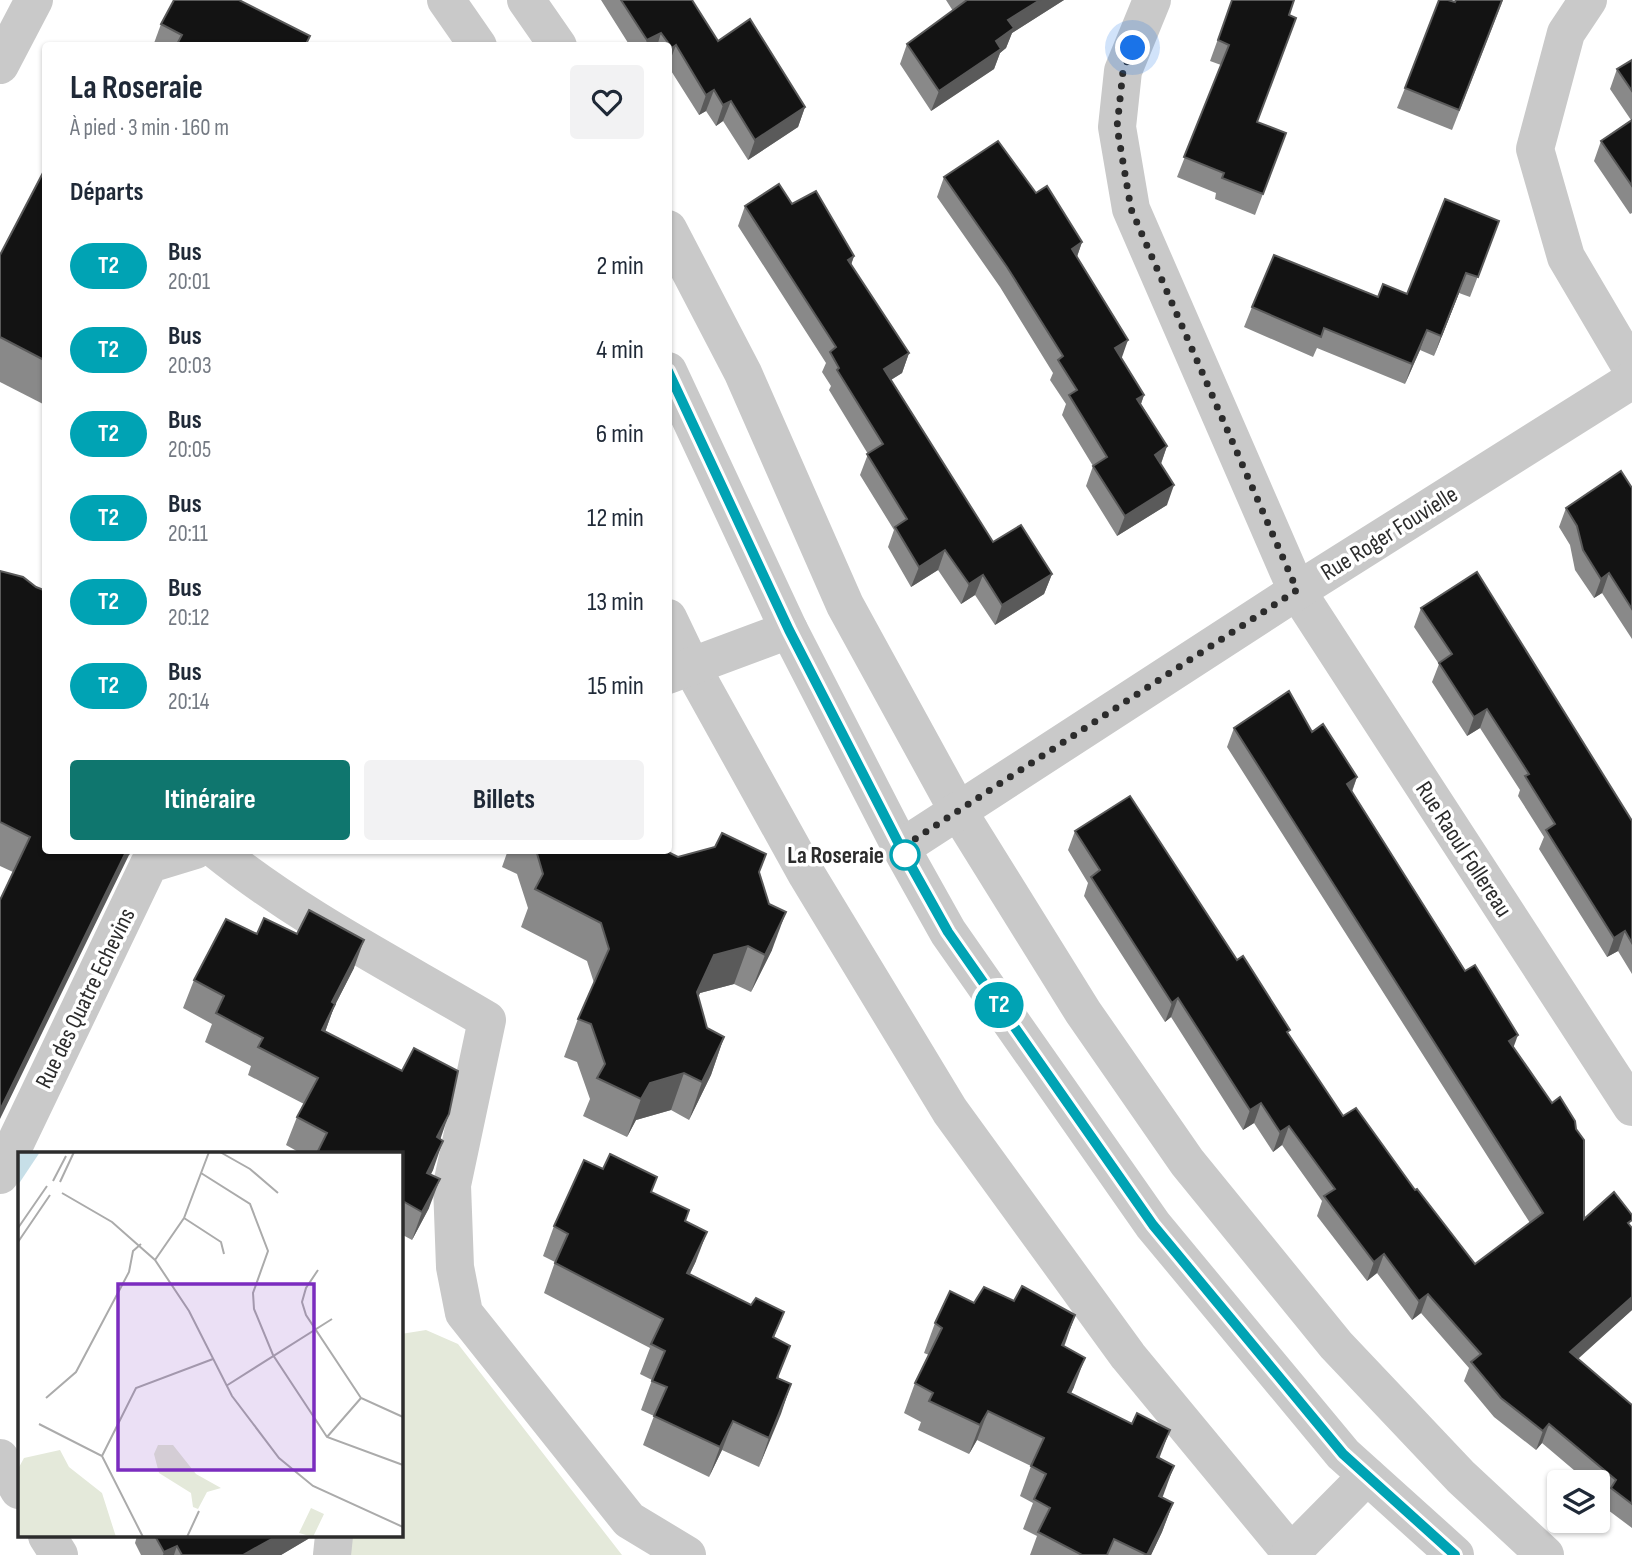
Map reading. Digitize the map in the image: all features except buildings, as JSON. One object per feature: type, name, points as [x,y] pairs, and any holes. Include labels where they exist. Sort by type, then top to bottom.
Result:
[{"type":"street","points":[[0,65],[34,0]]},
{"type":"street","points":[[446,0],[475,42]]},
{"type":"street","points":[[526,0],[555,42]]},
{"type":"street","name":"Rue Raoul Follereau","points":[[1153,0],[1123,71],[1117,127],[1131,209],[1297,590],[1632,1107]]},
{"type":"street","points":[[1588,0],[1566,33],[1535,149],[1566,257],[1632,369]]},
{"type":"street","points":[[672,237],[743,373],[845,605],[958,811],[1083,1012],[1187,1162],[1336,1345],[1461,1477],[1545,1555]]},
{"type":"street","points":[[672,380],[789,630],[901,848],[948,932],[1153,1225],[1343,1454],[1455,1555]]},
{"type":"street","name":"Rue Roger Fouvielle","points":[[901,848],[1297,590],[1632,380]]},
{"type":"street","points":[[680,671],[789,630]]},
{"type":"street","points":[[672,636],[680,671],[950,1111],[1128,1356],[1290,1554],[1367,1476]]},
{"type":"street","name":"Rue des Quatre Echevins","points":[[0,1175],[149,864],[182,854]]},
{"type":"street","points":[[221,854],[246,874],[337,932],[487,1020],[452,1185],[455,1267],[464,1313],[629,1520],[687,1555]]},
{"type":"street","points":[[0,1458],[18,1488]]},
{"type":"street","points":[[48,1538],[59,1555]]},
{"type":"shaded area","points":[[426,1330],[458,1344],[622,1555],[341,1555],[340,1538],[402,1538],[402,1334]]},
{"type":"bus line","name":"T2","points":[[672,379],[767,586],[901,848],[948,932],[1153,1225],[1343,1454],[1455,1555]]},
{"type":"place","name":"La Roseraie","points":[[905,855]]},
{"type":"route","points":[[905,855],[901,848],[1297,590],[1131,209],[1117,127],[1123,71],[1133,48]]}]
